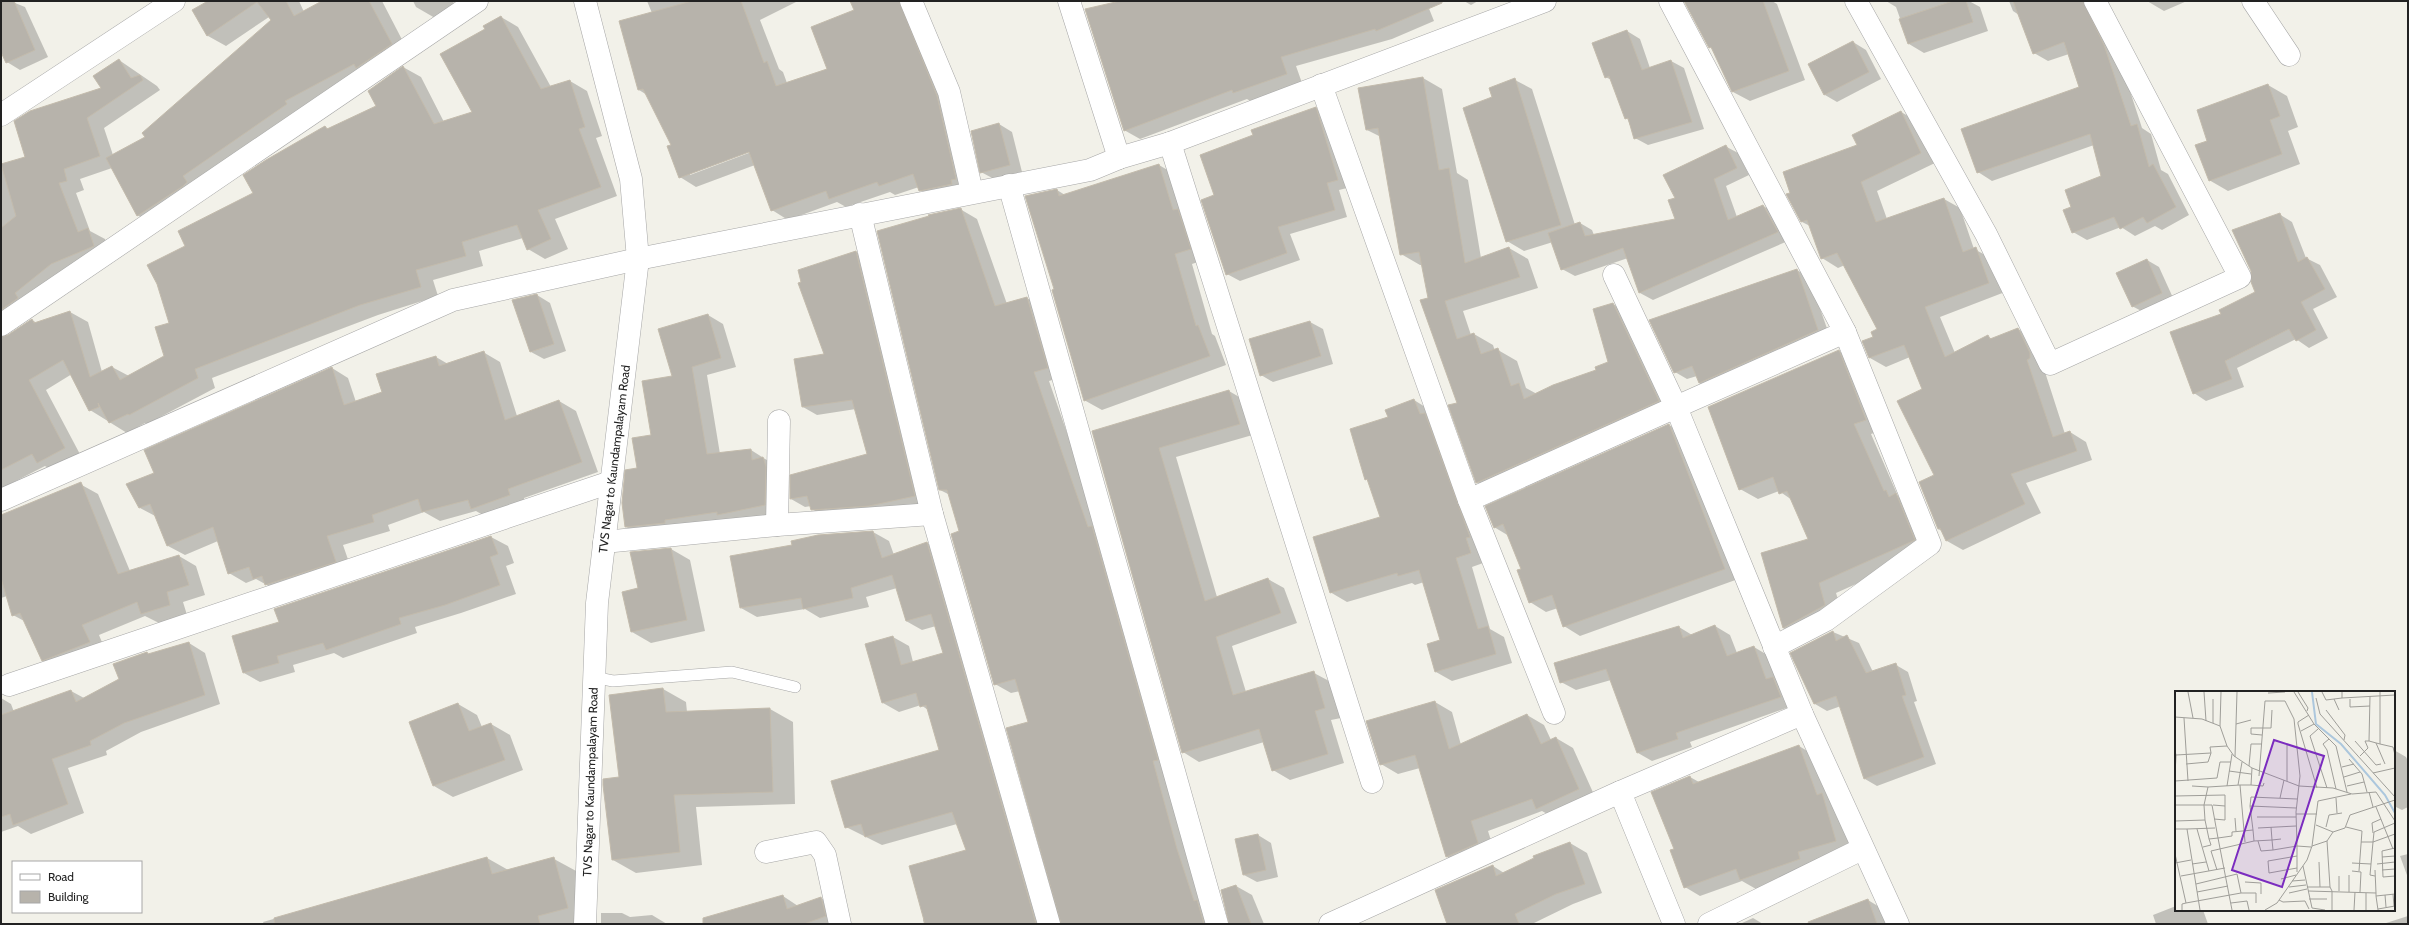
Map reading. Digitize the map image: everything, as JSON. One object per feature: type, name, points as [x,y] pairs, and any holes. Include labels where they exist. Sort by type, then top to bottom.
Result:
[{"type":"street","points":[[1,115],[174,1]]},
{"type":"street","points":[[1,325],[477,1]]},
{"type":"street","name":"TVS Nagar to Kaundampalayam Road","points":[[585,1],[631,180],[638,259],[597,603],[585,924]]},
{"type":"street","points":[[911,1],[949,92],[972,192]]},
{"type":"street","points":[[1069,1],[1119,158]]},
{"type":"street","points":[[1,500],[453,300],[638,259],[860,214],[1090,170],[1119,158],[1170,143],[1545,1]]},
{"type":"street","points":[[1670,1],[1845,332],[1930,544],[1826,620],[1774,647]]},
{"type":"street","points":[[1856,1],[1986,234],[2050,364],[2240,277],[2095,1]]},
{"type":"street","points":[[2253,1],[2289,55]]},
{"type":"street","points":[[1321,85],[1469,500],[1554,713]]},
{"type":"street","points":[[1170,143],[1372,782]]},
{"type":"street","points":[[1009,185],[1218,924]]},
{"type":"street","points":[[860,214],[932,514],[1049,924]]},
{"type":"street","points":[[1614,275],[1676,407],[1802,714],[1862,849],[1898,924]]},
{"type":"street","points":[[1469,500],[1845,332]]},
{"type":"street","points":[[778,525],[779,421]]},
{"type":"street","points":[[9,684],[611,482]]},
{"type":"street","points":[[604,542],[778,525],[932,514]]},
{"type":"street","points":[[1330,924],[1620,792],[1802,714]]},
{"type":"street","points":[[1620,792],[1674,924]]},
{"type":"street","points":[[766,852],[816,842],[825,855],[840,924]]},
{"type":"street","points":[[1709,924],[1862,849]]},
{"type":"lane","points":[[593,678],[613,681],[732,672],[795,687]]},
{"type":"building","points":[[1,1],[14,1],[35,50],[6,63],[1,52]]},
{"type":"building","points":[[208,1],[286,1],[294,16],[322,1],[369,1],[392,44],[356,68],[354,64],[285,101],[287,104],[183,176],[187,182],[183,186],[137,216],[106,158],[145,137],[142,133],[271,20],[257,2],[207,36],[192,10]]},
{"type":"building","points":[[692,1],[741,1],[764,63],[767,61],[776,86],[827,69],[811,27],[854,10],[850,1],[899,1],[937,96],[956,179],[951,180],[952,184],[919,191],[913,174],[879,186],[877,182],[829,199],[826,191],[771,211],[749,152],[679,178],[667,146],[671,145],[643,89],[638,90],[619,21]]},
{"type":"building","points":[[1120,1],[1442,1],[1442,3],[1376,31],[1375,29],[1281,57],[1287,74],[1233,93],[1232,90],[1124,131],[1085,9]]},
{"type":"building","points":[[1684,1],[1763,1],[1789,71],[1732,92],[1711,47],[1709,48]]},
{"type":"building","points":[[1953,1],[1966,1],[1973,22],[1908,44],[1899,19]]},
{"type":"building","points":[[2013,1],[2083,1],[2104,45],[2131,126],[2137,124],[2149,167],[2153,164],[2176,207],[2147,223],[2143,217],[2120,229],[2114,217],[2072,233],[2063,210],[2071,207],[2065,190],[2101,176],[2090,134],[1977,173],[1961,129],[2079,87],[2064,42],[2033,54]]},
{"type":"building","points":[[501,16],[541,89],[570,80],[585,127],[579,129],[601,187],[538,210],[551,239],[527,250],[517,225],[462,242],[466,256],[416,270],[421,287],[360,305],[195,369],[198,378],[129,415],[128,414],[109,423],[98,403],[99,407],[89,411],[63,360],[29,380],[65,448],[37,463],[32,454],[1,470],[1,337],[8,335],[32,319],[34,323],[70,311],[90,377],[112,366],[120,380],[164,356],[155,327],[169,323],[157,284],[147,265],[185,246],[178,231],[253,193],[243,175],[266,160],[325,126],[327,129],[376,106],[368,91],[403,66],[434,124],[472,112],[440,54],[485,29],[483,26]]},
{"type":"building","points":[[1627,30],[1642,70],[1671,60],[1692,122],[1634,139],[1628,118],[1625,119],[1609,76],[1605,78],[1592,43]]},
{"type":"building","points":[[1853,41],[1869,72],[1824,95],[1808,64]]},
{"type":"building","points":[[119,59],[131,78],[140,75],[143,80],[87,118],[100,156],[64,169],[67,181],[59,183],[78,232],[88,228],[94,246],[51,264],[15,293],[18,298],[1,310],[1,228],[16,216],[1,164],[25,157],[14,121],[30,111],[101,88],[93,76]]},
{"type":"building","points":[[1423,77],[1439,170],[1449,168],[1465,263],[1509,247],[1520,277],[1445,301],[1457,339],[1474,333],[1481,354],[1498,348],[1511,386],[1519,383],[1524,399],[1553,385],[1596,370],[1595,367],[1608,362],[1593,309],[1613,303],[1659,401],[1476,483],[1448,405],[1457,403],[1420,300],[1428,298],[1419,252],[1400,255],[1378,128],[1366,130],[1358,88]]},
{"type":"building","points":[[1515,78],[1561,225],[1506,242],[1463,108],[1492,97],[1489,88]]},
{"type":"building","points":[[2268,84],[2280,116],[2270,120],[2282,154],[2209,181],[2195,145],[2207,141],[2197,110]]},
{"type":"building","points":[[1316,107],[1338,180],[1327,183],[1335,210],[1278,227],[1287,253],[1226,275],[1201,200],[1214,195],[1200,155],[1253,135],[1251,130]]},
{"type":"building","points":[[1901,111],[1921,153],[1861,182],[1876,222],[1944,198],[1963,252],[1976,247],[1989,283],[1925,307],[1945,357],[1988,335],[1990,339],[2018,328],[2030,353],[2030,358],[2027,360],[2053,437],[2070,431],[2077,451],[2011,474],[2025,504],[1946,541],[1940,528],[1938,529],[1919,482],[1934,475],[1897,401],[1922,389],[1904,345],[1869,358],[1862,341],[1873,337],[1871,332],[1877,329],[1837,253],[1821,259],[1807,220],[1801,222],[1786,194],[1790,193],[1783,172],[1857,145],[1852,135]]},
{"type":"building","points":[[999,123],[1010,165],[980,173],[971,131]]},
{"type":"building","points":[[1726,145],[1737,168],[1714,179],[1728,220],[1763,205],[1778,232],[1639,293],[1623,248],[1561,270],[1548,233],[1580,222],[1585,236],[1675,219],[1668,200],[1675,198],[1663,175]]},
{"type":"building","points":[[1159,164],[1173,210],[1178,209],[1191,249],[1175,254],[1196,326],[1198,325],[1210,356],[1084,401],[1052,290],[1054,289],[1025,196],[1057,189],[1059,196]]},
{"type":"building","points":[[961,208],[995,306],[1027,297],[1048,368],[1034,372],[1088,527],[1092,526],[1158,760],[1153,761],[1177,849],[1194,901],[1197,900],[1204,924],[1061,924],[1006,728],[1028,722],[1015,679],[994,685],[951,534],[959,531],[947,490],[939,490],[877,231],[929,216],[928,215]]},
{"type":"building","points":[[2280,213],[2298,262],[2307,257],[2325,289],[2301,302],[2316,330],[2296,341],[2289,329],[2225,361],[2232,379],[2193,394],[2170,332],[2221,314],[2219,310],[2255,292],[2251,282],[2251,271],[2232,230]]},
{"type":"building","points":[[856,251],[915,496],[869,506],[811,510],[807,496],[790,499],[790,475],[867,454],[852,400],[802,407],[794,359],[824,354],[798,283],[801,282],[798,270]]},
{"type":"building","points":[[2147,259],[2162,293],[2132,307],[2116,273]]},
{"type":"building","points":[[1797,269],[1818,330],[1699,383],[1692,366],[1674,373],[1649,320]]},
{"type":"building","points":[[537,294],[554,344],[530,352],[512,300]]},
{"type":"building","points":[[708,314],[721,358],[692,367],[707,454],[751,449],[752,460],[763,457],[766,467],[765,505],[717,515],[717,512],[665,520],[665,523],[625,527],[622,503],[625,470],[637,468],[632,438],[651,435],[642,381],[672,376],[658,329]]},
{"type":"building","points":[[1310,321],[1321,356],[1260,376],[1249,339]]},
{"type":"building","points":[[1839,350],[1866,420],[1854,424],[1884,491],[1886,490],[1889,497],[1896,493],[1915,540],[1819,583],[1825,605],[1783,628],[1761,553],[1808,539],[1787,491],[1779,494],[1773,477],[1739,490],[1708,407]]},
{"type":"building","points":[[484,351],[505,420],[559,400],[582,462],[508,489],[510,495],[471,509],[468,500],[422,512],[418,499],[372,515],[374,522],[327,536],[336,562],[265,585],[262,576],[253,579],[249,567],[228,574],[213,527],[167,546],[150,504],[139,508],[126,484],[154,473],[144,450],[332,367],[344,405],[382,392],[376,374],[436,356],[439,366]]},
{"type":"building","points":[[1229,390],[1240,424],[1159,448],[1205,601],[1268,578],[1281,613],[1216,637],[1233,695],[1314,671],[1325,708],[1315,711],[1328,754],[1272,771],[1259,729],[1182,753],[1092,431]]},
{"type":"building","points":[[1414,399],[1420,414],[1425,413],[1470,537],[1466,538],[1471,553],[1456,558],[1478,629],[1488,626],[1496,654],[1435,672],[1427,644],[1440,640],[1419,570],[1398,576],[1397,573],[1330,593],[1313,537],[1380,517],[1367,479],[1365,480],[1350,429],[1388,417],[1385,410]]},
{"type":"building","points":[[1669,424],[1725,569],[1563,627],[1552,595],[1529,603],[1517,570],[1521,569],[1503,524],[1494,528],[1485,506]]},
{"type":"building","points":[[81,482],[118,574],[179,555],[189,585],[167,592],[170,605],[141,614],[137,602],[82,625],[90,642],[42,661],[20,613],[12,616],[1,578],[1,515]]},
{"type":"building","points":[[873,531],[882,558],[927,542],[1036,924],[925,924],[909,866],[966,850],[952,812],[865,837],[861,824],[845,828],[831,781],[939,750],[926,705],[920,707],[916,693],[882,703],[865,644],[893,636],[901,665],[943,653],[931,614],[906,621],[892,575],[851,588],[853,598],[803,609],[801,598],[740,608],[730,556],[792,545],[791,541],[818,535]]},
{"type":"building","points":[[491,536],[498,554],[490,557],[500,585],[445,605],[399,618],[401,624],[326,650],[323,643],[277,656],[279,663],[243,673],[232,636],[279,622],[274,609]]},
{"type":"building","points":[[671,548],[687,620],[631,632],[622,592],[638,588],[630,552]]},
{"type":"building","points":[[1715,625],[1727,656],[1754,646],[1766,679],[1773,677],[1781,697],[1676,733],[1678,739],[1637,753],[1606,669],[1560,683],[1554,663],[1679,626],[1683,638]]},
{"type":"building","points":[[1833,631],[1836,641],[1847,635],[1866,673],[1896,663],[1906,695],[1902,696],[1924,757],[1864,779],[1836,696],[1814,704],[1790,653]]},
{"type":"building","points":[[189,642],[205,695],[124,723],[90,741],[91,745],[52,759],[68,804],[13,825],[10,814],[1,817],[1,715],[71,690],[76,702],[119,679],[113,664],[147,652],[148,654]]},
{"type":"building","points":[[663,688],[666,712],[770,708],[773,792],[674,795],[680,852],[612,860],[603,779],[619,777],[609,695]]},
{"type":"building","points":[[1435,701],[1449,749],[1527,714],[1541,744],[1556,737],[1579,789],[1536,809],[1532,799],[1471,821],[1478,843],[1446,857],[1415,755],[1380,765],[1366,721]]},
{"type":"building","points":[[458,703],[469,731],[491,723],[505,760],[433,786],[409,722]]},
{"type":"building","points":[[1799,745],[1817,795],[1822,793],[1836,841],[1798,852],[1800,859],[1740,880],[1736,869],[1684,888],[1670,850],[1674,849],[1651,792],[1690,776],[1693,784]]},
{"type":"building","points":[[1258,834],[1266,870],[1243,875],[1235,839]]},
{"type":"building","points":[[1570,842],[1585,884],[1556,894],[1515,914],[1519,924],[1447,924],[1435,890],[1493,865],[1496,876],[1534,858],[1533,856]]},
{"type":"building","points":[[487,857],[492,874],[554,857],[568,908],[538,916],[540,924],[275,924],[274,918]]},
{"type":"building","points":[[1236,885],[1251,924],[1229,924],[1221,890]]},
{"type":"building","points":[[783,895],[787,909],[821,897],[826,916],[804,924],[703,924],[703,918]]},
{"type":"building","points":[[1868,899],[1877,924],[1809,924],[1808,922]]}]
